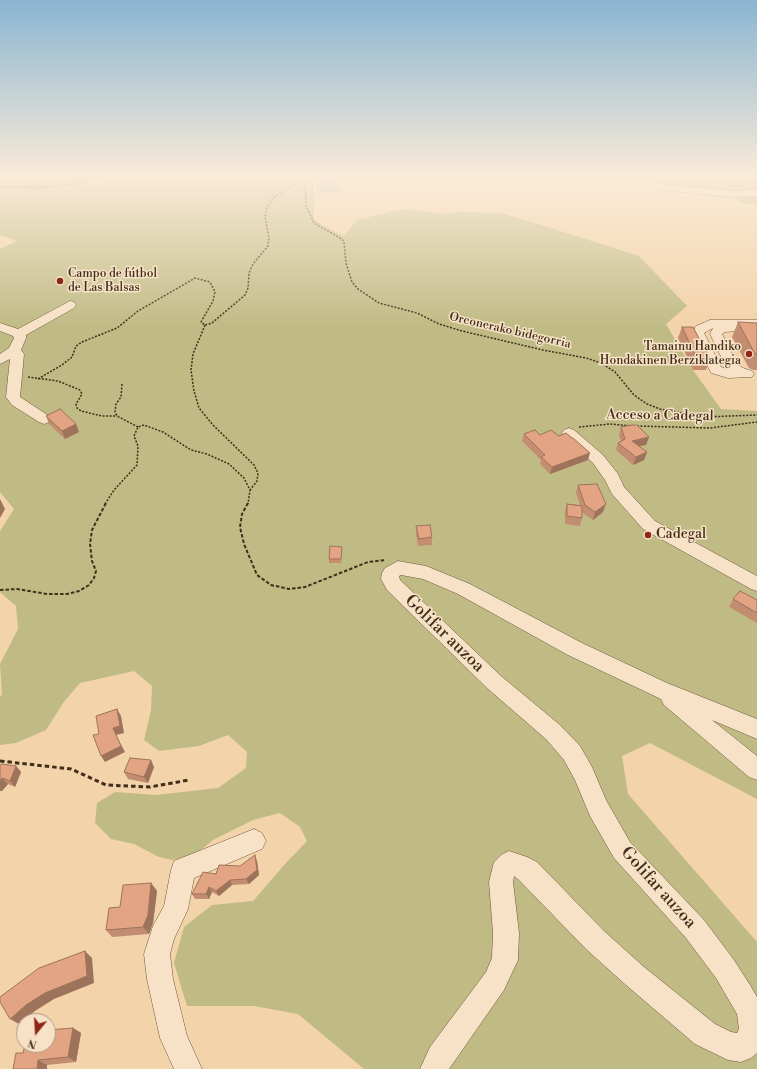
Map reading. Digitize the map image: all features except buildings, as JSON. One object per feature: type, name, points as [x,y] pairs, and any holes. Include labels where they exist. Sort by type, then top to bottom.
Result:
[{"type":"street","points":[[0,328],[20,334],[70,305]]},
{"type":"street","points":[[751,374],[728,374],[716,370],[698,333],[700,329],[710,324],[757,324]]},
{"type":"street","points":[[751,374],[731,366],[716,334],[718,330],[724,328],[757,329]]},
{"type":"street","points":[[0,360],[14,350],[20,338],[20,334]]},
{"type":"street","points":[[14,350],[17,354],[13,397],[17,402],[44,419]]},
{"type":"street","points":[[569,433],[598,459],[612,478],[618,490],[649,525],[757,584]]},
{"type":"street","name":"Golifar auzoa","points":[[434,1069],[440,1057],[495,981],[505,960],[506,933],[501,882],[503,871],[509,863],[519,865],[528,871],[595,940],[635,976],[705,1034],[728,1046],[741,1048],[750,1041],[753,1029],[750,1012],[741,994],[725,969],[695,929],[622,850],[598,808],[584,774],[572,753],[553,732],[494,682],[393,585],[390,579],[391,573],[398,568],[426,573],[464,589],[574,649],[660,689],[757,729]]},
{"type":"street","points":[[660,689],[757,770]]},
{"type":"street","points":[[188,1069],[174,1038],[160,979],[157,954],[160,941],[176,909],[184,870],[254,841]]},
{"type":"path","points":[[267,227],[269,238],[268,246],[253,264],[249,273],[248,288],[245,295],[212,322],[205,325],[193,354],[191,370],[194,391],[199,408],[213,425],[254,465],[258,473],[257,480],[250,490],[249,501],[242,514],[240,528],[244,544],[257,575],[271,585],[289,589],[306,587],[368,562],[386,560],[398,568]]},
{"type":"path","name":"Orconerako bidegorria","points":[[321,227],[342,238],[344,242],[346,263],[352,282],[358,289],[379,303],[417,313],[439,324],[462,331],[536,349],[586,358],[601,363],[615,372],[634,395],[647,404],[660,409],[704,417],[757,415]]},
{"type":"path","points":[[38,379],[62,366],[72,357],[76,346],[82,342],[117,328],[138,311],[195,278],[210,282],[215,292],[213,302],[201,322],[205,325]]},
{"type":"path","points":[[15,374],[38,379],[58,381],[80,390],[82,394],[76,404],[77,408],[81,411],[102,416],[118,416],[138,427]]},
{"type":"path","points":[[118,416],[115,412],[116,404],[120,397],[122,384]]},
{"type":"path","name":"Acceso a Cadegal","points":[[569,433],[567,431],[572,428],[591,425],[710,428],[757,422]]},
{"type":"path","points":[[0,590],[17,589],[47,594],[67,594],[79,591],[89,585],[94,578],[96,571],[92,561],[90,544],[92,530],[106,502],[114,490],[137,466],[138,446],[134,436],[138,427],[144,425],[151,426],[191,450],[207,454],[229,464],[244,478],[250,490]]},
{"type":"path","points":[[0,761],[6,760],[36,766],[71,769],[106,785],[150,787],[189,780]]},
{"type":"shaded area","points":[[0,227],[326,227],[344,236],[351,227],[547,227],[639,256],[687,306],[666,324],[693,370],[721,409],[757,411],[757,799],[650,743],[622,756],[628,794],[757,942],[757,1069],[364,1069],[298,1014],[254,1006],[187,1006],[174,963],[184,927],[212,905],[253,901],[307,841],[300,827],[280,813],[253,820],[213,840],[195,855],[172,860],[159,857],[134,844],[111,839],[95,823],[97,803],[115,792],[155,795],[218,788],[246,768],[247,752],[228,735],[199,746],[159,751],[144,740],[151,710],[152,686],[134,671],[80,683],[63,703],[46,730],[16,743],[0,745],[0,696],[2,695],[0,664],[18,629],[16,606],[0,592],[0,531],[14,509],[0,492],[0,249],[17,241],[0,235]]},
{"type":"place","name":"Campo de fútbol de Las Balsas","points":[[60,281]]},
{"type":"place","name":"Tamainu Handiko Hondakinen Berziklategia","points":[[749,354]]},
{"type":"place","name":"Cadegal","points":[[648,535]]}]
